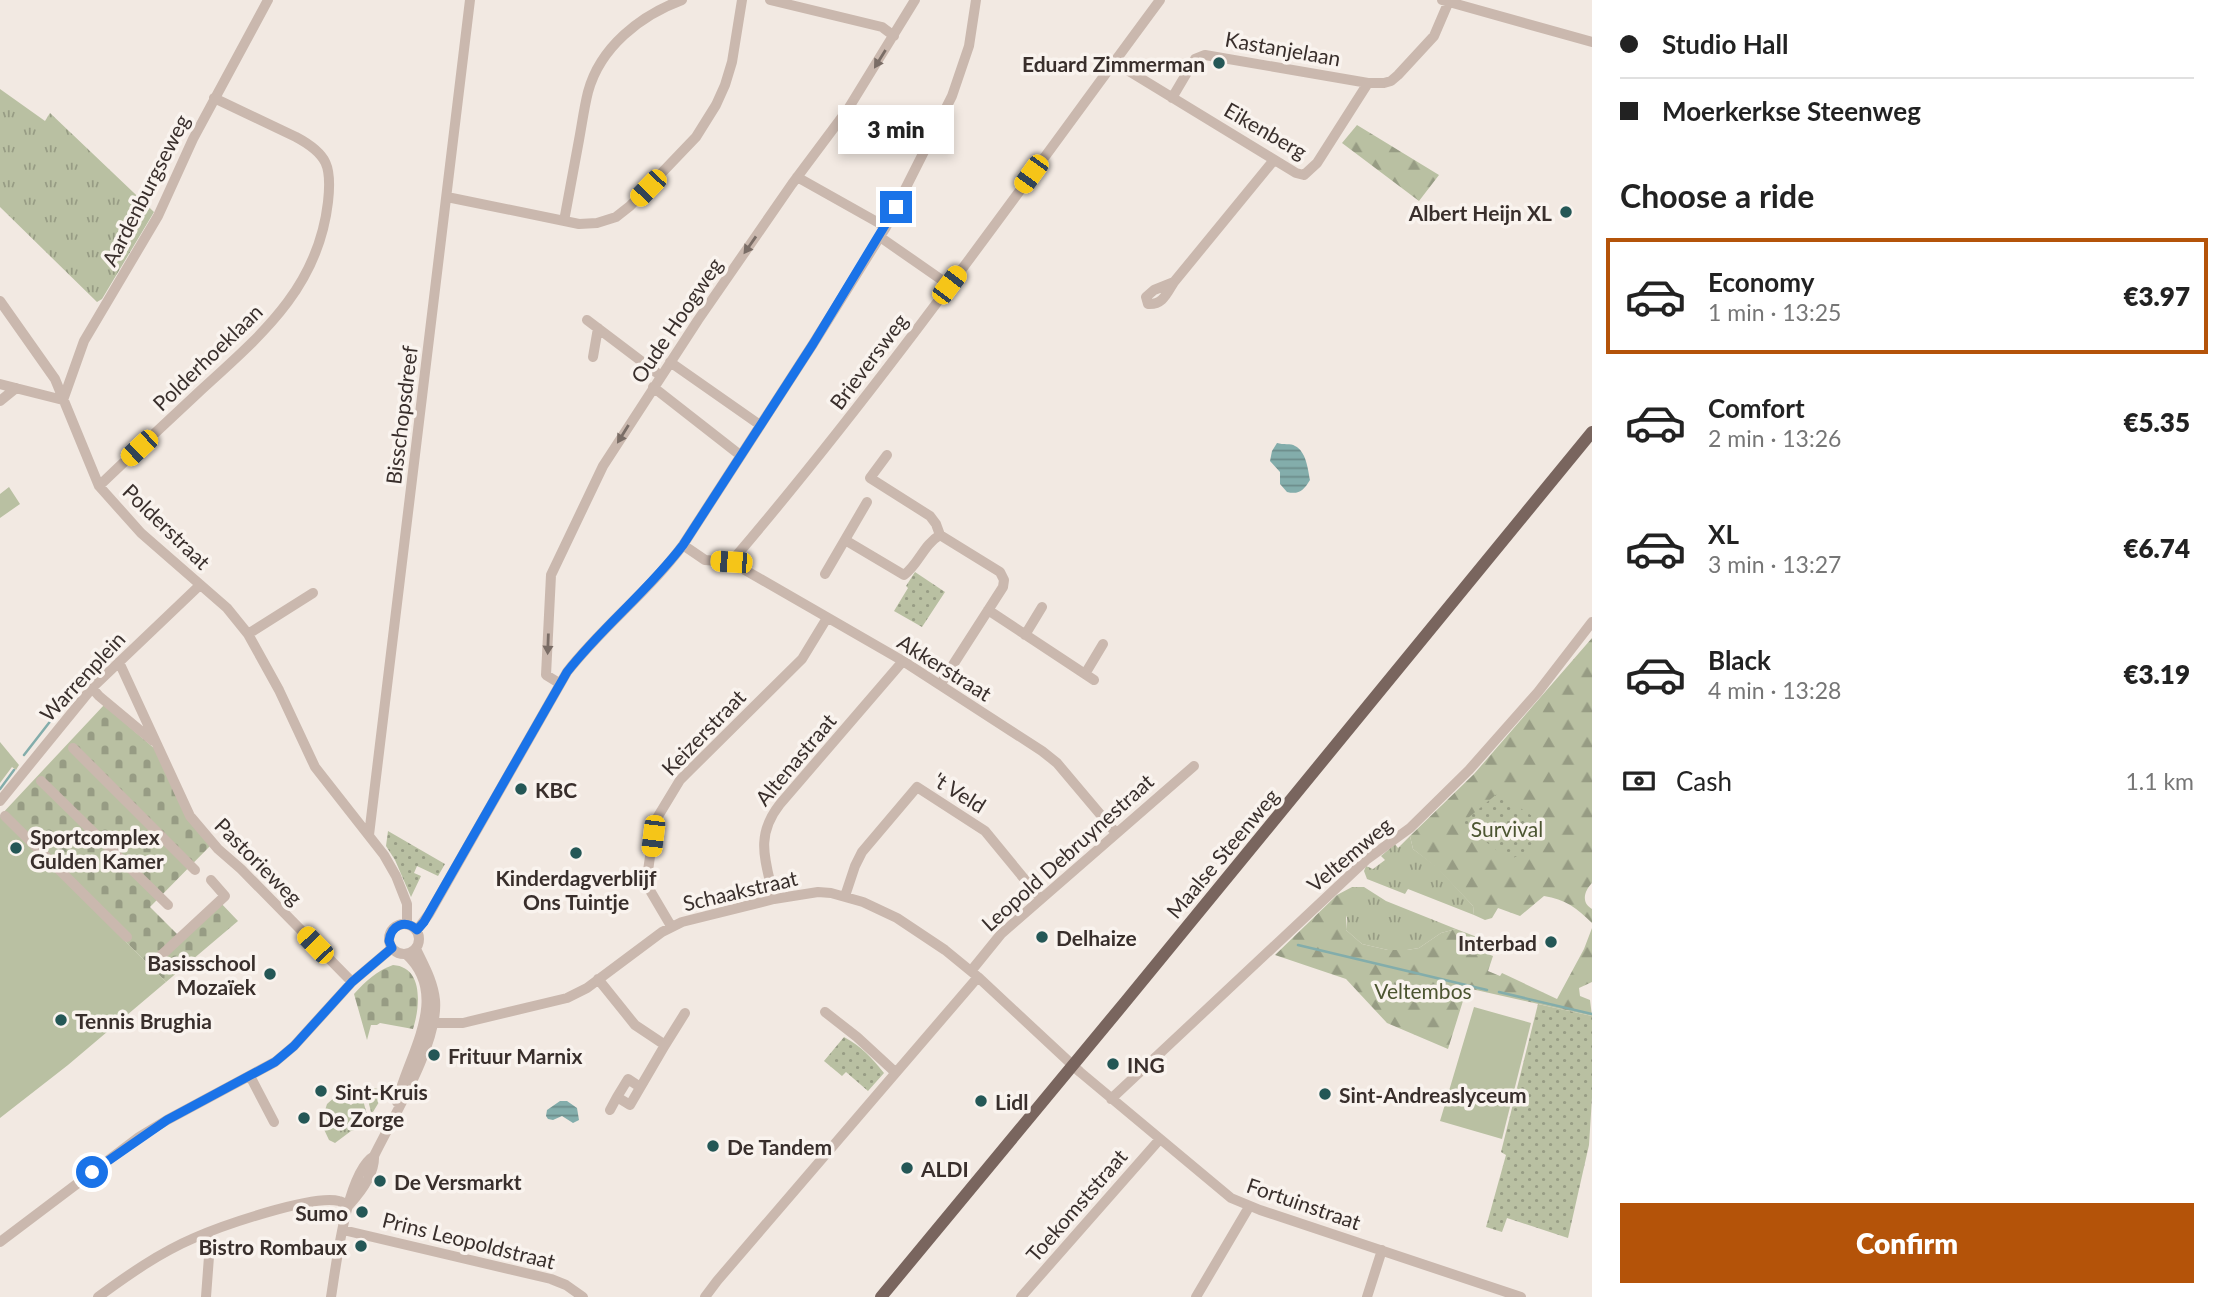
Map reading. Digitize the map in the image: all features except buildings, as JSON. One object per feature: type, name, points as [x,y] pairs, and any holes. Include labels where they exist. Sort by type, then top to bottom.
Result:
[{"type":"main road","name":"Maalse Steenweg","points":[[881,1297],[1592,432]]},
{"type":"street","name":"Aardenburgseweg","points":[[63,400],[84,341],[158,216],[214,98],[268,0]]},
{"type":"street","name":"Bisschopsdreef","points":[[369,835],[470,0]]},
{"type":"street","points":[[564,221],[589,90],[599,66],[630,29],[662,7],[682,0]]},
{"type":"street","points":[[447,197],[579,224],[597,223],[616,217],[630,206],[696,137],[716,105],[732,62],[742,0]]},
{"type":"street","points":[[770,0],[882,27],[894,36]]},
{"type":"street","name":"Oude Hoogweg","points":[[559,683],[546,675],[551,575],[603,466],[670,362],[797,177],[848,108],[915,0]]},
{"type":"street","points":[[411,952],[398,953],[392,948],[389,941],[393,929],[398,926],[412,927],[429,914],[559,683],[589,646],[683,545],[883,232],[952,96],[969,46],[976,0]]},
{"type":"street","name":"Brieversweg","points":[[731,562],[784,501],[949,285],[1160,0]]},
{"type":"street","points":[[1368,83],[1384,83],[1398,75],[1434,36],[1446,1],[1591,39]]},
{"type":"street","name":"Kastanjelaan","points":[[1172,98],[1195,59],[1205,55],[1368,83]]},
{"type":"street","name":"Eikenberg","points":[[1114,62],[1296,173],[1308,174],[1368,83]]},
{"type":"street","name":"Polderhoeklaan","points":[[99,485],[274,322],[303,278],[315,255],[326,223],[329,169],[322,156],[308,143],[214,98]]},
{"type":"street","points":[[1174,282],[1274,160]]},
{"type":"street","points":[[797,177],[883,232],[949,285]]},
{"type":"street","name":"Polderstraat","points":[[0,301],[55,379],[99,485],[141,533],[227,608],[248,634],[279,690],[315,767],[384,855],[396,876],[407,904],[412,927]]},
{"type":"street","points":[[587,320],[661,376]]},
{"type":"street","points":[[593,357],[598,328]]},
{"type":"street","points":[[670,362],[760,425]]},
{"type":"street","points":[[0,384],[63,400]]},
{"type":"street","points":[[653,387],[740,455]]},
{"type":"street","points":[[0,401],[16,388]]},
{"type":"street","points":[[887,455],[870,478],[930,516],[940,535],[1000,572],[1004,580],[1003,587],[940,685]]},
{"type":"street","points":[[825,574],[867,502]]},
{"type":"street","points":[[845,540],[904,575],[930,540],[940,535]]},
{"type":"street","points":[[683,545],[705,559],[731,562]]},
{"type":"street","name":"Akkerstraat","points":[[731,562],[903,661],[1057,763],[1116,833]]},
{"type":"street","name":"Warrenplein","points":[[0,801],[92,688],[200,586]]},
{"type":"street","points":[[248,634],[313,593]]},
{"type":"street","points":[[1025,635],[1042,607]]},
{"type":"street","points":[[988,610],[1090,677],[1103,644]]},
{"type":"street","name":"Keizerstraat","points":[[671,926],[651,893],[647,878],[654,828],[662,806],[680,780],[802,659],[827,618]]},
{"type":"street","name":"Veltemweg","points":[[1111,1099],[1366,860],[1410,828],[1469,770],[1538,692],[1592,622]]},
{"type":"street","name":"Altenastraat","points":[[774,899],[763,841],[766,825],[780,804],[903,661]]},
{"type":"street","name":"Pastorieweg","points":[[119,662],[190,816],[218,849],[352,982]]},
{"type":"street","points":[[92,688],[157,747]]},
{"type":"street","points":[[73,748],[195,870]]},
{"type":"street","name":"Leopold Debruynestraat","points":[[705,1297],[895,1072],[974,974],[1001,934],[1194,766]]},
{"type":"street","points":[[41,781],[168,905]]},
{"type":"street","name":"'t Veld","points":[[845,896],[862,852],[916,787],[985,831],[1040,898]]},
{"type":"street","points":[[5,816],[127,937]]},
{"type":"street","points":[[154,962],[225,896],[211,880]]},
{"type":"street","name":"Schaakstraat","points":[[429,1024],[463,1023],[556,1002],[578,994],[671,926],[693,918],[774,899],[818,892],[845,896],[879,909],[928,937],[974,974],[1073,1065]]},
{"type":"street","points":[[407,904],[413,912],[429,914]]},
{"type":"street","points":[[411,952],[420,939],[412,927]]},
{"type":"street","points":[[0,1242],[139,1137],[275,1062],[293,1047],[352,982],[392,948]]},
{"type":"street","points":[[331,1297],[352,1191],[408,1092],[435,1003],[432,983],[411,952]]},
{"type":"street","points":[[598,979],[635,1025],[665,1045]]},
{"type":"street","points":[[825,1012],[895,1072]]},
{"type":"street","points":[[610,1110],[617,1097],[630,1105],[685,1013]]},
{"type":"street","name":"Fortuinstraat","points":[[1073,1065],[1221,1191],[1249,1207],[1521,1297]]},
{"type":"street","points":[[250,1076],[274,1122]]},
{"type":"street","name":"Toekomststraat","points":[[1021,1297],[1160,1139]]},
{"type":"street","points":[[98,1297],[150,1261],[193,1238],[275,1210],[307,1203],[338,1200],[349,1205]]},
{"type":"street","points":[[1196,1297],[1249,1207]]},
{"type":"street","name":"Prins Leopoldstraat","points":[[343,1230],[551,1279],[566,1285],[583,1297]]},
{"type":"street","points":[[206,1297],[210,1242],[207,1233]]},
{"type":"street","points":[[1367,1297],[1382,1250]]},
{"type":"green space","points":[[0,89],[45,121],[50,113],[154,212],[102,299],[97,302],[0,207]]},
{"type":"green space","points":[[1357,125],[1439,175],[1419,201],[1342,143]]},
{"type":"green space","points":[[9,487],[20,504],[0,518],[0,494]]},
{"type":"green space","points":[[915,572],[945,592],[922,627],[894,611]]},
{"type":"green space","name":"Veltembos","points":[[1592,638],[1592,883],[1585,897],[1586,904],[1592,909],[1592,923],[1570,905],[1544,896],[1520,916],[1498,908],[1492,918],[1485,920],[1474,915],[1473,906],[1437,868],[1413,849],[1410,836],[1474,774]]},
{"type":"green space","points":[[104,705],[155,749],[211,845],[150,907],[179,936],[218,900],[238,921],[166,982],[0,816]]},
{"type":"green space","name":"Sportcomplex Gulden Kamer","points":[[0,742],[19,765],[16,770],[12,767],[0,783]]},
{"type":"green space","name":"Survival","points":[[1498,793],[1535,818],[1544,838],[1536,847],[1509,860],[1462,823]]},
{"type":"green space","name":"Tennis Brughia","points":[[0,816],[166,982],[0,1118]]},
{"type":"green space","points":[[388,831],[445,864],[438,876],[417,866],[414,873],[421,876],[411,897],[386,846]]},
{"type":"green space","points":[[1410,836],[1413,849],[1437,867],[1473,906],[1474,915],[1408,889],[1405,894],[1367,879],[1364,871],[1366,866],[1373,869],[1385,860],[1381,856],[1395,844],[1398,848]]},
{"type":"green space","points":[[1352,887],[1364,887],[1386,901],[1456,929],[1441,933],[1419,948],[1407,950],[1388,950],[1362,944],[1346,930],[1347,918],[1337,895]]},
{"type":"green space","name":"Veltembos","points":[[1337,895],[1346,901],[1346,930],[1362,944],[1388,950],[1407,950],[1419,948],[1441,933],[1456,929],[1477,937],[1473,948],[1493,956],[1488,971],[1500,976],[1502,973],[1557,999],[1584,949],[1592,928],[1592,982],[1579,988],[1580,996],[1590,1000],[1592,1016],[1467,988],[1448,1049],[1387,1023],[1346,979],[1275,955]]},
{"type":"green space","points":[[393,965],[403,967],[415,980],[418,1000],[413,1029],[380,1023],[371,1025],[367,1040],[354,994],[381,970]]},
{"type":"green space","points":[[1538,1004],[1592,1016],[1589,1145],[1568,1238],[1507,1218],[1502,1232],[1486,1227],[1506,1155],[1501,1152]]},
{"type":"green space","points":[[1474,1007],[1531,1023],[1502,1139],[1440,1121]]},
{"type":"green space","points":[[844,1037],[866,1053],[884,1073],[868,1091],[846,1072],[842,1076],[824,1061]]},
{"type":"green space","points":[[371,1088],[379,1089],[379,1102],[373,1112],[367,1096]]},
{"type":"green space","points":[[336,1096],[343,1097],[345,1102],[351,1105],[359,1099],[363,1100],[370,1126],[351,1131],[335,1143],[329,1140],[321,1123],[327,1104]]},
{"type":"water","points":[[1277,443],[1293,445],[1299,448],[1304,456],[1310,480],[1298,492],[1287,492],[1280,484],[1280,472],[1270,461]]},
{"type":"water","points":[[560,1101],[567,1101],[577,1108],[579,1120],[573,1123],[562,1116],[548,1119],[547,1110]]},
{"type":"waterway","points":[[24,755],[52,719]]},
{"type":"waterway","points":[[0,789],[14,770]]},
{"type":"waterway","points":[[1298,945],[1487,990]]},
{"type":"waterway","points":[[1499,992],[1592,1014]]},
{"type":"place","name":"Eduard Zimmerman","points":[[1219,63]]},
{"type":"place","name":"Albert Heijn XL","points":[[1566,212]]},
{"type":"place","name":"KBC","points":[[521,789]]},
{"type":"place","name":"Sportcomplex Gulden Kamer","points":[[16,848]]},
{"type":"place","name":"Kinderdagverblijf Ons Tuintje","points":[[576,853]]},
{"type":"place","name":"Delhaize","points":[[1042,937]]},
{"type":"place","name":"Interbad","points":[[1551,942]]},
{"type":"place","name":"Basisschool Mozaïek","points":[[270,974]]},
{"type":"place","name":"Tennis Brughia","points":[[61,1020]]},
{"type":"place","name":"Frituur Marnix","points":[[434,1055]]},
{"type":"place","name":"ING","points":[[1113,1064]]},
{"type":"place","name":"Sint-Kruis","points":[[321,1091]]},
{"type":"place","name":"Sint-Andreaslyceum","points":[[1325,1094]]},
{"type":"place","name":"Lidl","points":[[981,1101]]},
{"type":"place","name":"De Zorge","points":[[304,1118]]},
{"type":"place","name":"De Tandem","points":[[713,1146]]},
{"type":"place","name":"ALDI","points":[[907,1168]]},
{"type":"place","name":"De Versmarkt","points":[[380,1181]]},
{"type":"place","name":"Sumo","points":[[362,1212]]},
{"type":"place","name":"Bistro Rombaux","points":[[361,1246]]},
{"type":"route","points":[[92,1172],[167,1120],[275,1062],[294,1046],[352,982],[392,948],[389,941],[393,929],[407,924],[417,930],[424,922],[559,683],[589,646],[683,545],[813,344],[896,207]]}]
